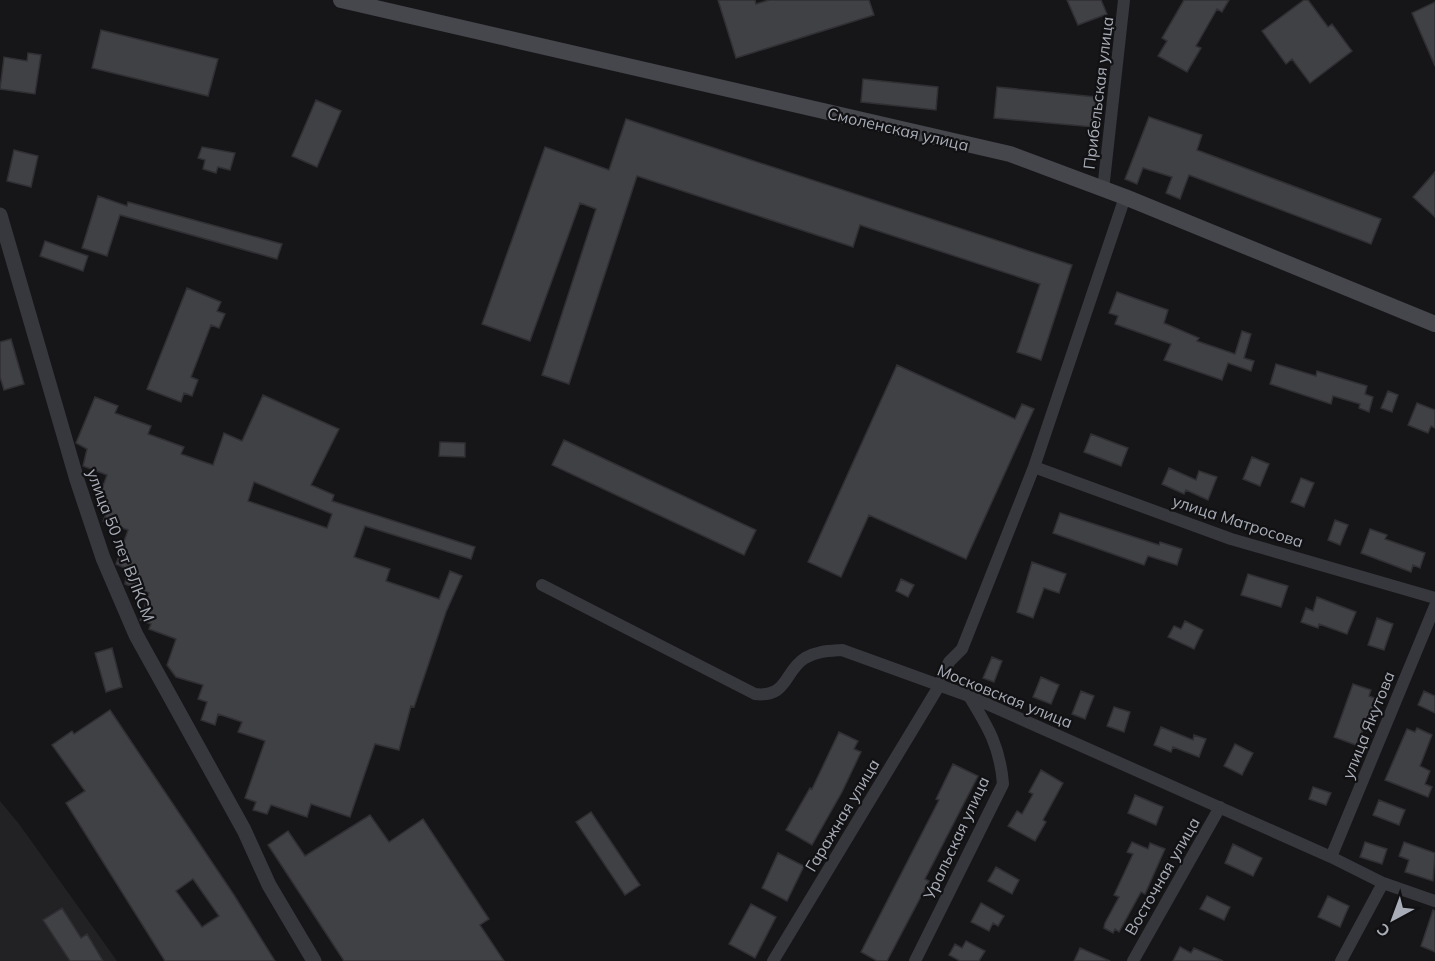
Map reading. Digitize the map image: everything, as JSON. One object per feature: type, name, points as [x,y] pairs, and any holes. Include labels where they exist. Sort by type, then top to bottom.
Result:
[{"type":"main road","name":"Смоленская улица","points":[[341,0],[1010,154],[1125,197],[1435,324]]},
{"type":"street","name":"Прибельская улица","points":[[1103,190],[1124,0]]},
{"type":"street","name":"Гаражная улица","points":[[773,961],[939,686],[949,662],[962,649],[1034,467],[1125,197]]},
{"type":"street","name":"улица 50 лет ВЛКСМ","points":[[0,215],[77,480],[107,567],[136,635],[243,830],[269,885],[314,961]]},
{"type":"street","name":"улица Матросова","points":[[1034,467],[1231,539],[1435,598]]},
{"type":"street","name":"Московская улица","points":[[542,585],[755,694],[767,696],[779,690],[804,658],[821,651],[842,650],[969,696],[1331,857],[1383,883],[1435,901]]},
{"type":"street","name":"улица Якутова","points":[[1331,857],[1435,606]]},
{"type":"street","name":"Уральская улица","points":[[915,961],[1004,784],[1001,758],[993,735],[969,696]]},
{"type":"street","name":"Восточная улица","points":[[1133,961],[1220,807]]},
{"type":"street","points":[[1341,961],[1383,883]]},
{"type":"shaded area","points":[[0,801],[19,824],[117,961],[0,961]]},
{"type":"building","points":[[718,0],[755,0],[756,4],[769,0],[869,0],[874,15],[736,58]]},
{"type":"building","points":[[1067,0],[1101,0],[1107,14],[1078,25]]},
{"type":"building","points":[[1184,0],[1229,0],[1222,12],[1217,9],[1196,46],[1201,48],[1187,72],[1158,56],[1167,41],[1162,38]]},
{"type":"building","points":[[1304,0],[1308,0],[1328,27],[1332,24],[1352,51],[1310,83],[1292,59],[1286,64],[1262,31]]},
{"type":"building","points":[[1435,2],[1435,66],[1412,13]]},
{"type":"building","points":[[101,30],[218,59],[208,96],[92,68]]},
{"type":"building","points":[[28,53],[41,55],[35,94],[0,89],[4,57],[27,61]]},
{"type":"building","points":[[863,79],[938,87],[936,110],[861,102]]},
{"type":"building","points":[[997,87],[1096,97],[1093,127],[994,118]]},
{"type":"building","points":[[316,100],[341,111],[317,167],[292,156]]},
{"type":"building","points":[[1149,117],[1202,135],[1197,150],[1381,219],[1371,244],[1189,175],[1180,199],[1166,193],[1172,177],[1143,168],[1137,184],[1125,179]]},
{"type":"building","points":[[626,119],[1072,265],[1041,360],[1017,352],[1040,284],[860,225],[853,247],[637,176],[569,384],[542,375],[596,209],[580,203],[530,341],[482,324],[545,147],[609,170]]},
{"type":"building","points":[[202,147],[235,153],[230,170],[218,167],[216,173],[203,169],[205,160],[198,158]]},
{"type":"building","points":[[14,150],[38,156],[31,187],[7,181]]},
{"type":"building","points":[[1435,172],[1435,217],[1413,197]]},
{"type":"building","points":[[98,196],[127,206],[128,202],[282,244],[277,259],[120,215],[107,256],[82,248]]},
{"type":"building","points":[[45,241],[88,256],[83,271],[40,256]]},
{"type":"building","points":[[187,288],[221,302],[217,311],[225,314],[219,328],[211,325],[191,377],[198,380],[192,396],[184,393],[181,402],[147,389]]},
{"type":"building","points":[[1117,292],[1168,310],[1164,323],[1199,338],[1197,341],[1235,354],[1242,331],[1251,334],[1244,358],[1254,361],[1251,371],[1228,363],[1222,380],[1164,360],[1171,344],[1115,324],[1118,316],[1109,313]]},
{"type":"building","points":[[11,339],[24,384],[4,390],[0,377],[0,342]]},
{"type":"building","points":[[1276,364],[1316,376],[1317,371],[1367,386],[1365,394],[1373,397],[1369,412],[1359,408],[1360,404],[1333,396],[1331,404],[1270,384]]},
{"type":"building","points":[[897,365],[1015,419],[1022,404],[1034,409],[966,559],[869,515],[841,577],[808,562]]},
{"type":"building","points":[[1388,391],[1398,395],[1392,412],[1381,408]]},
{"type":"building","points":[[263,395],[339,429],[311,485],[334,495],[332,501],[475,547],[471,559],[365,526],[354,557],[390,569],[386,581],[439,599],[450,571],[462,576],[446,612],[414,707],[411,706],[399,750],[375,744],[350,817],[311,804],[307,817],[271,805],[267,814],[253,810],[256,802],[245,798],[265,741],[238,732],[242,722],[218,714],[215,725],[201,720],[207,702],[198,699],[203,685],[176,677],[167,665],[176,639],[149,629],[151,624],[140,620],[149,593],[125,584],[127,569],[116,564],[128,530],[103,521],[109,507],[97,502],[107,475],[83,466],[87,449],[76,443],[95,397],[118,406],[115,413],[151,426],[148,434],[184,447],[181,454],[213,465],[224,433],[242,441]],"holes":[[[254,482],[332,514],[327,528],[248,501]]]},
{"type":"building","points":[[1417,403],[1435,410],[1435,428],[1431,426],[1428,433],[1408,425]]},
{"type":"building","points":[[1091,434],[1128,448],[1121,466],[1084,452]]},
{"type":"building","points":[[564,440],[756,530],[744,555],[552,465]]},
{"type":"building","points":[[440,442],[465,443],[465,457],[439,456]]},
{"type":"building","points":[[1252,457],[1269,464],[1260,486],[1243,479]]},
{"type":"building","points":[[1169,468],[1196,480],[1199,471],[1217,477],[1208,500],[1186,490],[1184,494],[1162,484]]},
{"type":"building","points":[[1301,478],[1314,483],[1304,507],[1291,502]]},
{"type":"building","points":[[1060,513],[1159,545],[1160,542],[1182,549],[1177,565],[1148,556],[1144,565],[1053,533]]},
{"type":"building","points":[[1335,520],[1348,525],[1340,545],[1328,540]]},
{"type":"building","points":[[1370,529],[1387,535],[1385,539],[1425,553],[1420,568],[1413,565],[1411,572],[1361,553]]},
{"type":"building","points":[[1032,562],[1066,574],[1059,593],[1044,588],[1033,618],[1017,612]]},
{"type":"building","points":[[1248,574],[1288,586],[1281,607],[1241,595]]},
{"type":"building","points":[[901,579],[914,585],[908,597],[896,591]]},
{"type":"building","points":[[1317,597],[1356,612],[1347,634],[1319,624],[1318,628],[1301,622],[1306,608],[1313,611]]},
{"type":"building","points":[[1377,618],[1393,624],[1384,650],[1368,645]]},
{"type":"building","points":[[1185,621],[1203,630],[1194,649],[1168,637],[1174,626],[1181,629]]},
{"type":"building","points":[[112,648],[122,687],[106,692],[95,653]]},
{"type":"building","points":[[992,657],[1002,661],[994,682],[983,678]]},
{"type":"building","points":[[1041,677],[1059,685],[1051,704],[1033,697]]},
{"type":"building","points":[[1353,684],[1371,690],[1369,696],[1377,699],[1356,745],[1334,737]]},
{"type":"building","points":[[1081,691],[1094,696],[1085,719],[1072,714]]},
{"type":"building","points":[[1424,691],[1435,696],[1435,713],[1418,705]]},
{"type":"building","points":[[1114,707],[1130,712],[1124,732],[1107,726]]},
{"type":"building","points":[[110,710],[234,895],[275,961],[165,961],[66,803],[85,791],[52,745],[72,731],[74,734]],"holes":[[[193,879],[219,916],[202,927],[176,891]]]},
{"type":"building","points":[[1161,727],[1193,740],[1194,735],[1206,739],[1199,757],[1173,747],[1171,752],[1154,745]]},
{"type":"building","points":[[1417,728],[1432,735],[1420,766],[1430,771],[1425,784],[1432,787],[1428,797],[1385,780],[1407,729],[1415,732]]},
{"type":"building","points":[[839,732],[858,741],[854,749],[861,752],[842,792],[812,845],[786,830],[810,788],[812,789]]},
{"type":"building","points":[[1235,744],[1253,753],[1242,775],[1224,766]]},
{"type":"building","points":[[953,764],[978,776],[925,879],[929,881],[887,961],[877,961],[861,952],[939,800],[936,799]]},
{"type":"building","points":[[1041,770],[1063,783],[1043,820],[1046,822],[1035,841],[1008,826],[1017,811],[1022,814],[1033,794],[1029,792]]},
{"type":"building","points":[[1313,787],[1331,793],[1326,805],[1309,799]]},
{"type":"building","points":[[1135,795],[1163,807],[1156,825],[1128,813]]},
{"type":"building","points":[[1379,800],[1405,810],[1399,825],[1373,815]]},
{"type":"building","points":[[591,812],[640,885],[625,895],[576,822]]},
{"type":"building","points":[[370,815],[389,842],[423,819],[489,919],[480,925],[504,961],[344,961],[268,845],[288,831],[305,856]]},
{"type":"building","points":[[1132,842],[1148,849],[1150,843],[1165,849],[1145,894],[1141,892],[1119,932],[1115,929],[1113,933],[1104,928],[1105,923],[1119,897],[1114,895],[1133,854],[1127,852]]},
{"type":"building","points":[[1365,842],[1387,849],[1382,864],[1360,857]]},
{"type":"building","points":[[1404,842],[1435,853],[1433,881],[1405,872],[1409,860],[1399,856]]},
{"type":"building","points":[[1233,844],[1262,858],[1253,876],[1225,863]]},
{"type":"building","points":[[778,853],[804,866],[787,901],[762,888]]},
{"type":"building","points":[[996,867],[1019,880],[1012,894],[988,881]]},
{"type":"building","points":[[1207,896],[1230,907],[1224,920],[1200,909]]},
{"type":"building","points":[[1328,896],[1349,906],[1340,927],[1318,917]]},
{"type":"building","points":[[981,903],[1004,916],[998,926],[993,923],[989,931],[971,922]]},
{"type":"building","points":[[751,904],[776,917],[755,958],[729,944]]},
{"type":"building","points":[[62,908],[81,938],[87,934],[103,961],[70,961],[43,920]]},
{"type":"building","points":[[1433,910],[1435,911],[1435,952],[1421,946]]},
{"type":"building","points":[[966,941],[985,951],[979,961],[960,961],[949,955],[955,944],[962,948]]},
{"type":"building","points":[[1180,947],[1191,953],[1194,948],[1223,961],[1173,961]]},
{"type":"building","points":[[1080,948],[1110,961],[1074,961]]}]
